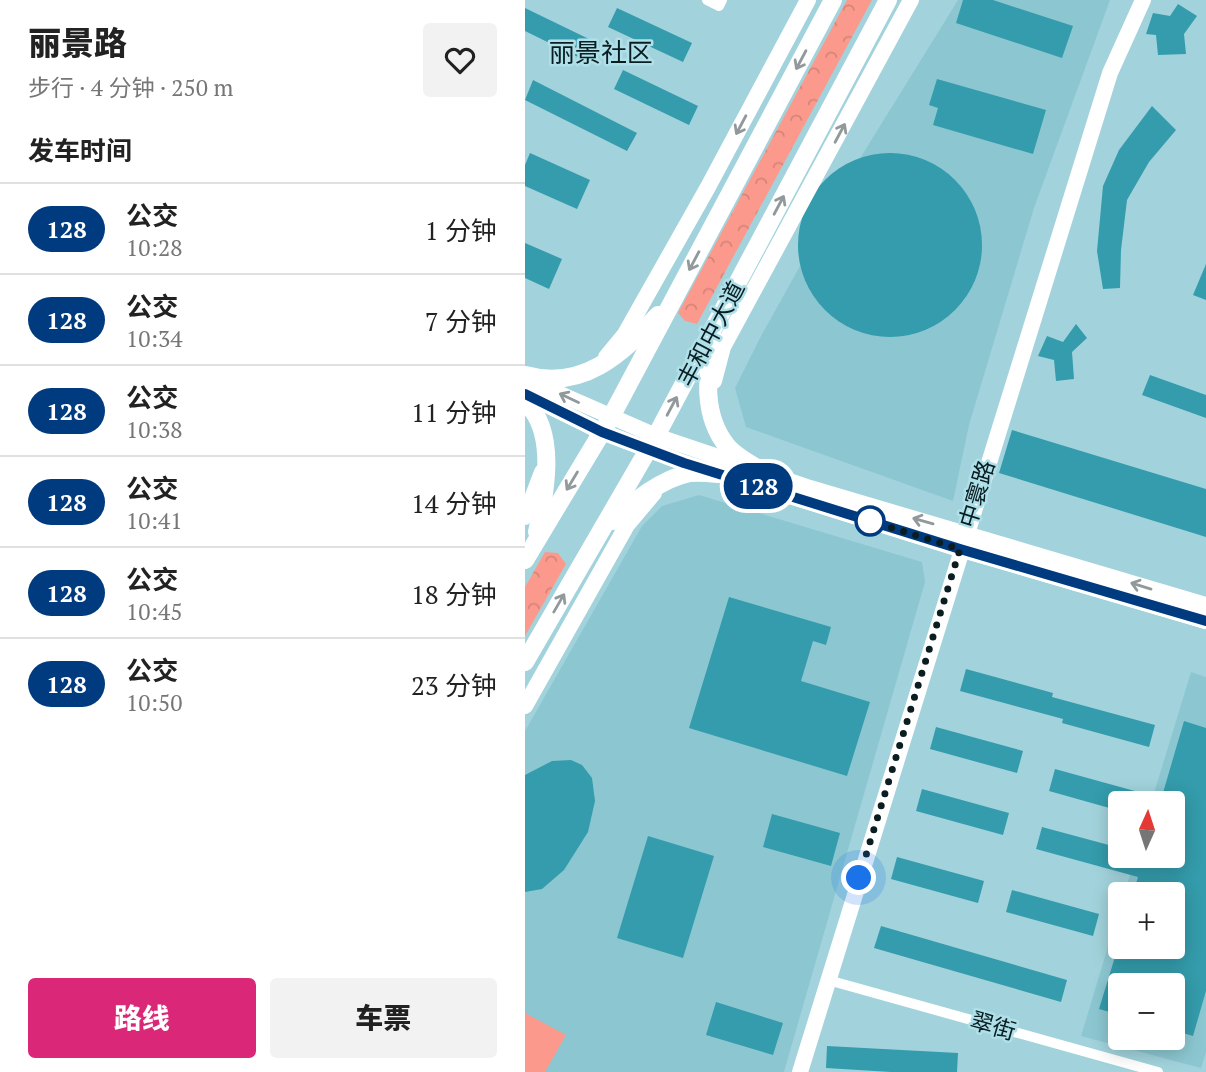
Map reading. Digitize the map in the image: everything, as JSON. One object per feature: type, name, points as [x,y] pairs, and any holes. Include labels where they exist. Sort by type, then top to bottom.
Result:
[{"type":"main road","points":[[525,560],[607,425],[833,0]]},
{"type":"main road","name":"丰和中大道","points":[[525,662],[652,444],[888,0]]},
{"type":"main road","points":[[525,376],[556,380],[574,378],[594,369],[619,354],[675,297]]},
{"type":"main road","points":[[715,326],[707,392],[711,415],[728,448],[764,472]]},
{"type":"main road","points":[[525,402],[539,424],[547,460],[542,507],[534,544]]},
{"type":"main road","points":[[600,533],[632,504],[660,485],[692,473],[718,474]]},
{"type":"street","points":[[707,0],[719,6],[722,0]]},
{"type":"street","points":[[594,369],[625,334],[708,187],[808,0]]},
{"type":"street","points":[[711,415],[715,375],[723,347],[911,0]]},
{"type":"street","name":"中寰路","points":[[800,1072],[1109,72],[1143,0]]},
{"type":"street","points":[[525,376],[607,425]]},
{"type":"street","points":[[525,394],[607,425],[718,474],[1206,605]]},
{"type":"street","points":[[652,444],[764,472],[1206,621]]},
{"type":"street","points":[[525,517],[547,460]]},
{"type":"street","points":[[525,706],[627,525],[660,485]]},
{"type":"street","name":"翠街","points":[[828,979],[1158,1072]]},
{"type":"shaded area","points":[[958,0],[1110,0],[1034,208],[969,425],[953,501],[746,427],[735,388],[859,160]]},
{"type":"shaded area","points":[[699,495],[922,562],[925,582],[784,1072],[525,1072],[525,731],[642,526],[662,506]]},
{"type":"shaded area","points":[[1191,672],[1206,677],[1206,1052],[1201,1068],[1134,1050],[1185,1050],[1185,973],[1108,973],[1108,1043],[1081,1036],[1108,947],[1108,959],[1185,959],[1185,882],[1128,882],[1132,868],[1185,868],[1185,791],[1155,791]]},
{"type":"green space","points":[[847,0],[872,0],[697,324],[685,321],[678,313]]},
{"type":"green space","points":[[545,552],[558,553],[566,564],[525,636],[525,587]]},
{"type":"green space","points":[[525,1013],[566,1035],[545,1072],[525,1072]]},
{"type":"building","points":[[963,0],[993,0],[1073,26],[1062,58],[956,23]]},
{"type":"building","points":[[1178,4],[1197,16],[1184,34],[1186,54],[1158,55],[1156,35],[1146,34],[1153,13],[1170,16]]},
{"type":"building","points":[[525,8],[591,40],[582,59],[525,31]]},
{"type":"building","points":[[617,8],[692,43],[683,62],[608,27]]},
{"type":"building","points":[[623,70],[698,106],[689,125],[614,89]]},
{"type":"building","points":[[937,79],[1046,110],[1033,154],[933,125],[938,108],[929,105]]},
{"type":"building","points":[[533,80],[637,133],[627,151],[525,100]]},
{"type":"building","points":[[1152,106],[1176,130],[1149,162],[1127,200],[1120,288],[1103,289],[1097,251],[1103,186],[1119,150]]},
{"type":"building","points":[[530,153],[590,180],[577,209],[525,186],[525,165]]},
{"type":"building","points":[[890,153],[925,160],[941,168],[955,180],[967,194],[975,210],[982,245],[975,280],[967,296],[955,310],[941,322],[925,330],[890,337],[855,330],[839,322],[825,310],[813,296],[805,280],[798,245],[805,210],[813,194],[825,180],[839,168],[855,160]]},
{"type":"building","points":[[525,243],[562,259],[549,289],[525,278]]},
{"type":"building","points":[[1206,264],[1206,300],[1193,295]]},
{"type":"building","points":[[1076,324],[1087,338],[1072,352],[1074,379],[1056,381],[1054,360],[1038,356],[1047,336],[1063,342]]},
{"type":"building","points":[[1150,375],[1206,395],[1206,418],[1142,395]]},
{"type":"building","points":[[1012,430],[1206,489],[1206,537],[999,473]]},
{"type":"building","points":[[729,597],[831,627],[826,645],[813,641],[801,681],[870,702],[847,776],[689,728]]},
{"type":"building","points":[[966,669],[1053,693],[1052,697],[1155,725],[1149,747],[1062,723],[1063,719],[960,691]]},
{"type":"building","points":[[1184,721],[1206,728],[1206,991],[1193,1036],[1185,1034],[1185,973],[1110,973],[1114,959],[1185,959],[1185,882],[1137,882],[1138,877],[1036,849],[1042,827],[1108,845],[1108,868],[1185,868],[1185,791],[1164,791]]},
{"type":"building","points":[[936,727],[1023,751],[1017,773],[930,749]]},
{"type":"building","points":[[571,760],[582,765],[592,778],[595,801],[588,832],[564,870],[542,889],[525,892],[525,775],[552,761]]},
{"type":"building","points":[[1055,769],[1135,791],[1108,791],[1108,808],[1049,791]]},
{"type":"building","points":[[922,789],[1009,813],[1003,835],[916,811]]},
{"type":"building","points":[[772,814],[840,833],[831,866],[763,847]]},
{"type":"building","points":[[648,836],[714,856],[683,958],[617,938]]},
{"type":"building","points":[[897,857],[984,881],[978,903],[891,879]]},
{"type":"building","points":[[1012,890],[1099,914],[1093,936],[1006,912]]},
{"type":"building","points":[[881,926],[1067,980],[1061,1002],[874,948]]},
{"type":"building","points":[[1108,980],[1108,1012],[1099,1009]]},
{"type":"building","points":[[716,1002],[783,1023],[773,1055],[706,1035]]},
{"type":"building","points":[[827,1046],[958,1053],[957,1072],[826,1068]]},
{"type":"bus line","name":"128","points":[[525,394],[647,451],[960,549],[1206,621]]},
{"type":"district","name":"丽景社区","points":[[601,53]]},
{"type":"route","points":[[859,878],[960,549],[863,519],[870,521]]}]
